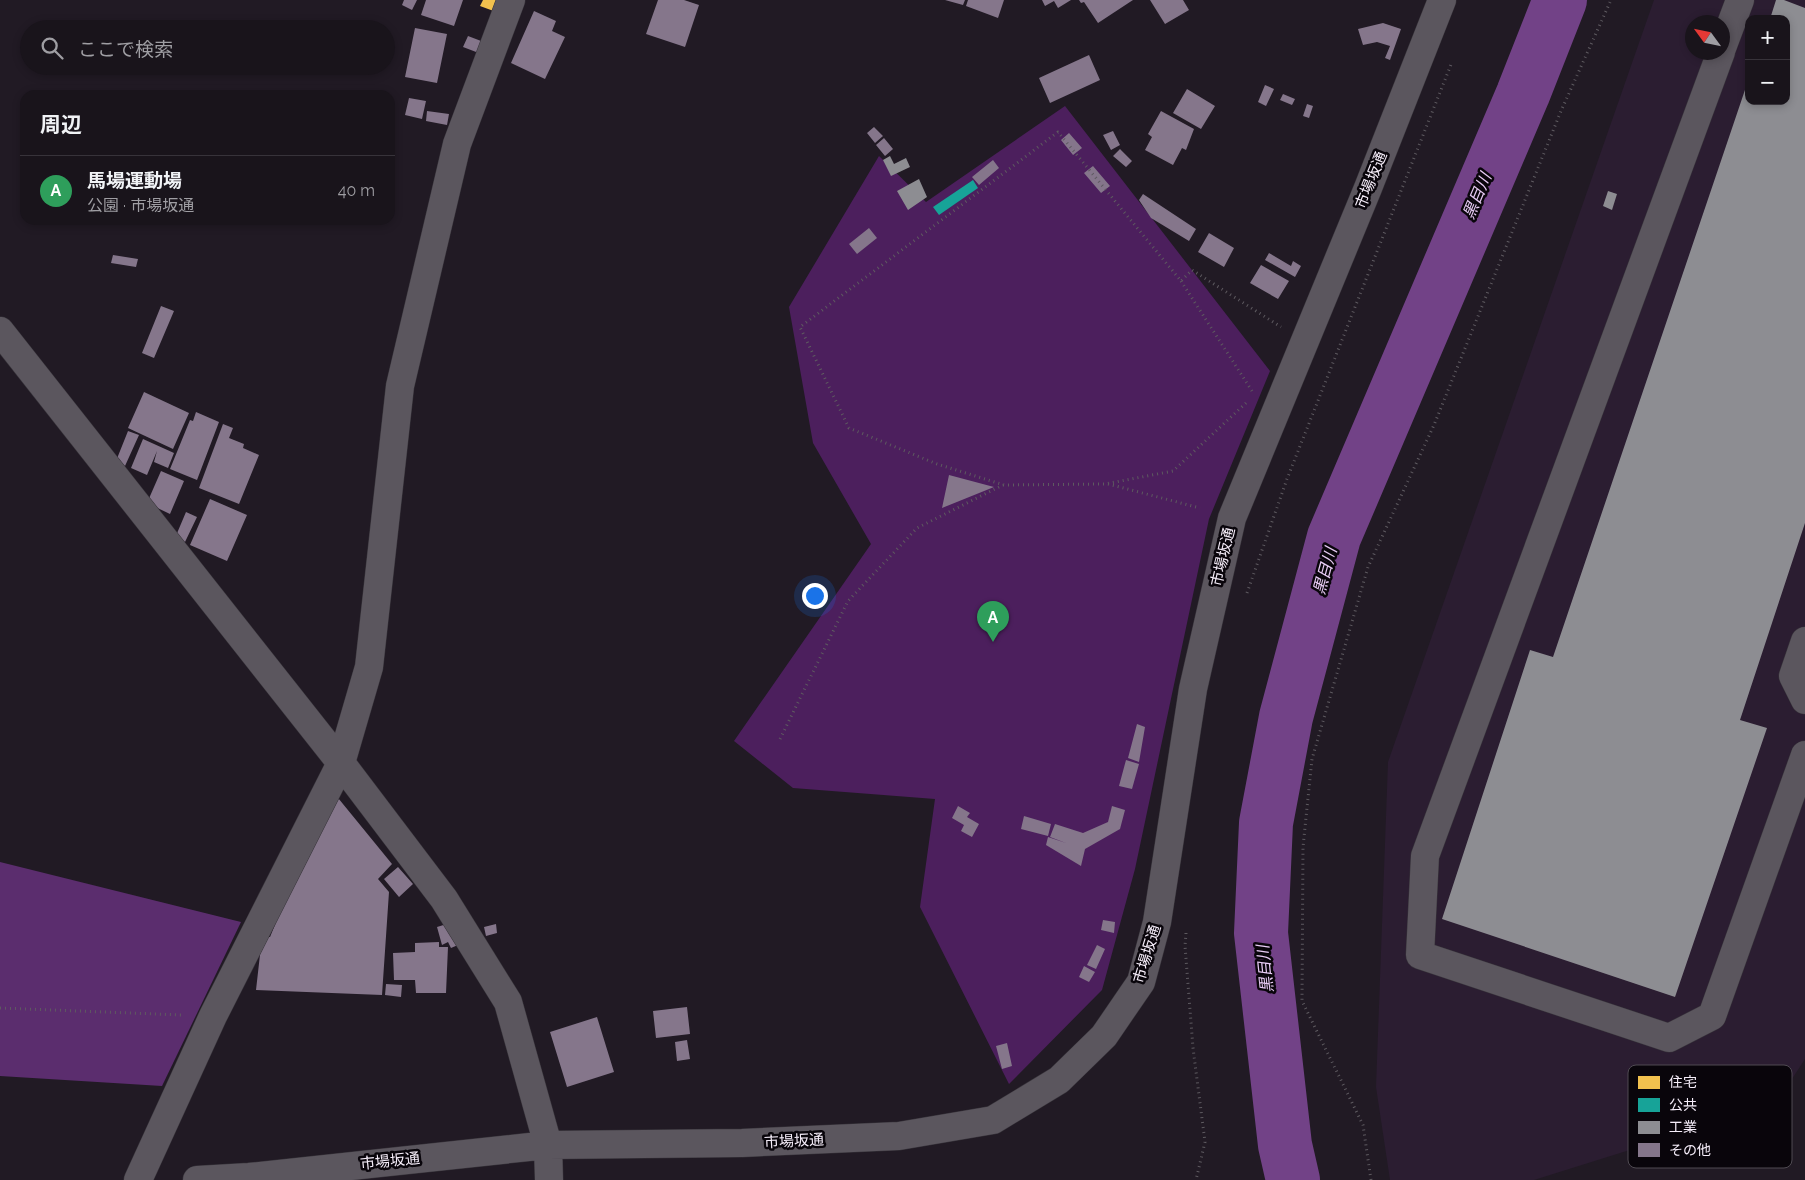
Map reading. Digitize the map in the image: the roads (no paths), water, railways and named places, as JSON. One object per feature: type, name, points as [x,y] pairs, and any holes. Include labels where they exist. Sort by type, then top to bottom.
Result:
[{"type":"street","points":[[138,1180],[213,1016],[340,762],[368,667],[400,386],[457,144],[511,0]]},
{"type":"street","name":"市場坂通","points":[[197,1180],[250,1177],[548,1145],[742,1143],[899,1136],[993,1120],[1060,1080],[1104,1036],[1141,982],[1157,922],[1193,689],[1232,518],[1442,0]]},
{"type":"street","points":[[1730,27],[1740,0]]},
{"type":"street","points":[[1718,60],[1425,856],[1420,955],[1668,1038],[1712,1016],[1805,756]]},
{"type":"street","points":[[0,331],[340,762],[444,899],[508,1002],[548,1145],[549,1180]]},
{"type":"street","points":[[1805,641],[1793,676],[1805,700]]},
{"type":"waterway","name":"黒目川","points":[[1293,1180],[1285,1145],[1261,933],[1266,823],[1286,717],[1334,537],[1523,94],[1560,0]]},
{"type":"place","name":"馬場運動場","points":[[993,642]]}]
